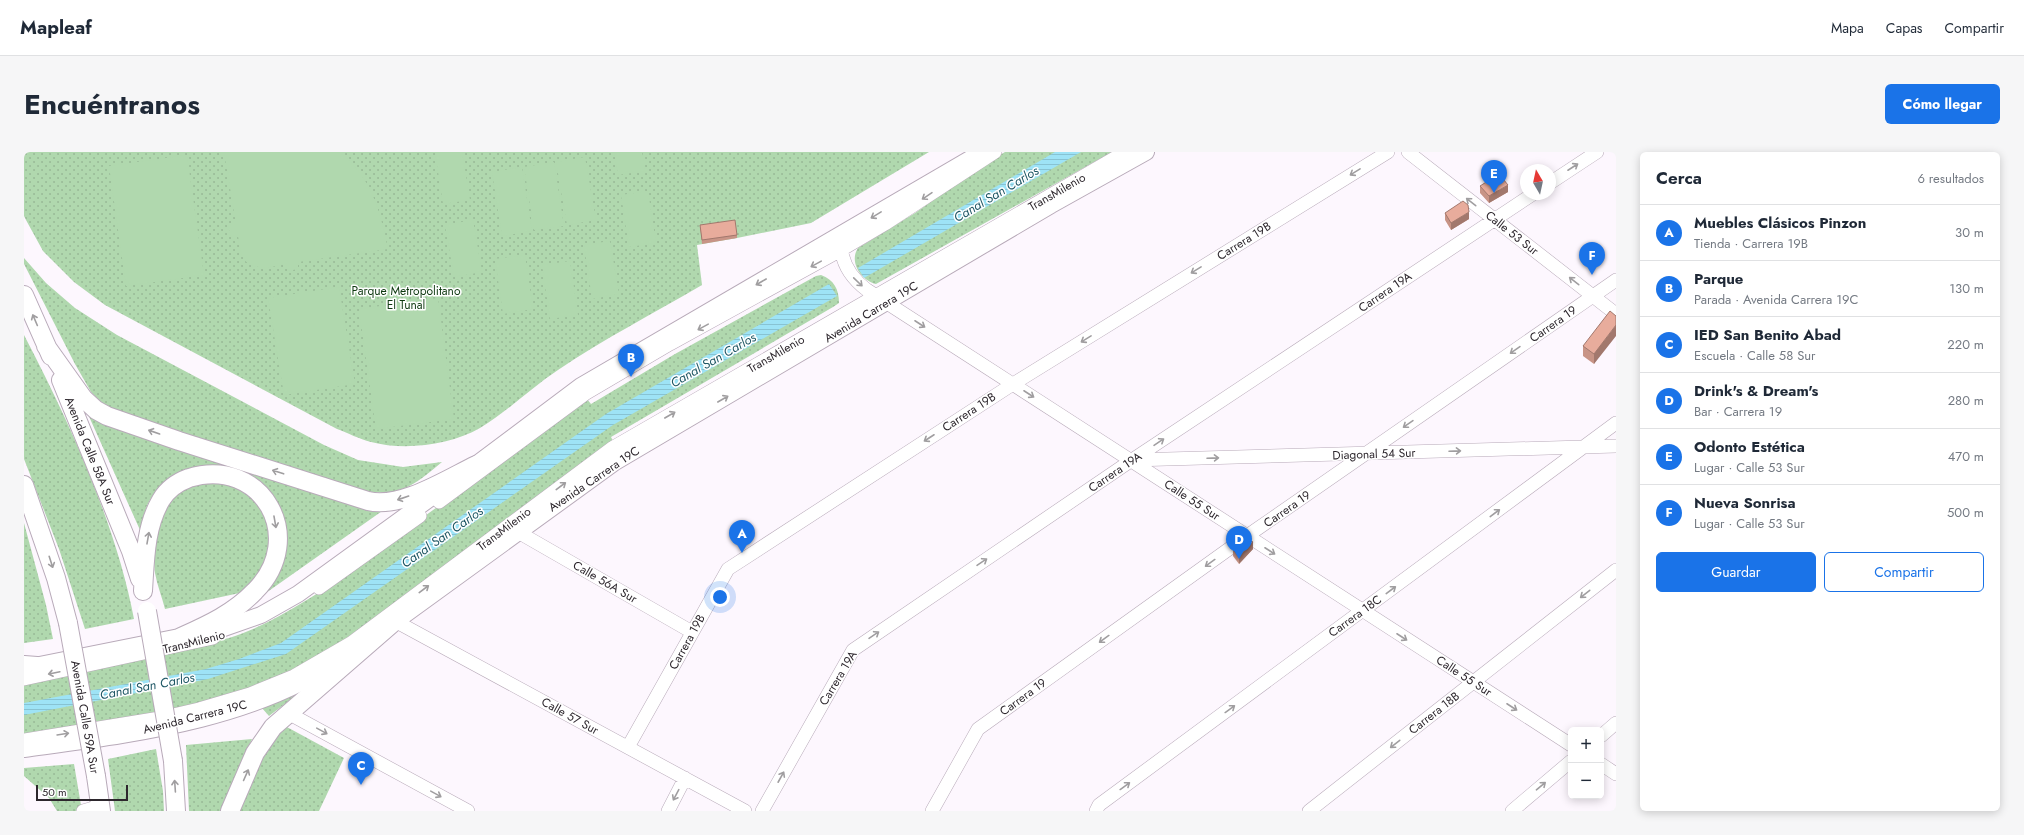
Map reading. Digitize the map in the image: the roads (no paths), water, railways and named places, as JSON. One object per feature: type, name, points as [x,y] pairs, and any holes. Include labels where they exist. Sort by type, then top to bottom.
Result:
[{"type":"highway","name":"Avenida Calle 58A Sur","points":[[24,295],[131,551],[143,591],[173,761],[176,811]]},
{"type":"highway","points":[[46,346],[83,398],[96,410],[108,416],[368,501],[383,503],[407,497],[476,465]]},
{"type":"highway","points":[[143,591],[145,560],[150,528],[161,498],[171,488],[183,480],[198,475],[215,475],[234,478],[254,488],[267,501],[275,518],[278,537],[275,558],[266,576],[256,591],[228,614],[181,637]]},
{"type":"highway","points":[[24,485],[40,530]]},
{"type":"highway","points":[[24,506],[40,530]]},
{"type":"highway","name":"Avenida Calle 59A Sur","points":[[40,530],[68,623],[101,808]]},
{"type":"highway","points":[[230,811],[261,743],[273,727],[396,621]]},
{"type":"main road","points":[[28,666],[181,637],[242,623],[275,608],[298,594],[476,465],[581,386],[842,242],[982,152]]},
{"type":"main road","name":"Avenida Carrera 19C","points":[[24,749],[171,725],[205,717],[259,700],[318,674],[396,621],[615,462],[882,299],[1146,152]]},
{"type":"street","name":"TransMilenio","points":[[24,679],[180,646],[254,626],[297,602],[342,572],[585,394],[842,242],[891,220],[995,152]]},
{"type":"street","name":"TransMilenio","points":[[24,740],[160,718],[192,711],[250,694],[294,676],[351,643],[612,448],[882,299],[1125,152]]},
{"type":"street","name":"Carrera 19B","points":[[628,747],[728,569],[1013,384],[1388,152]]},
{"type":"street","name":"Calle 53 Sur","points":[[1408,152],[1616,314]]},
{"type":"street","points":[[1556,179],[1597,152]]},
{"type":"street","name":"Carrera 19A","points":[[762,811],[853,650],[1132,460],[1524,200]]},
{"type":"street","name":"Calle 55 Sur","points":[[842,242],[843,260],[851,274],[861,286],[1568,743]]},
{"type":"street","name":"Carrera 19","points":[[932,811],[978,729],[1248,536],[1616,280]]},
{"type":"street","name":"Carrera 18C","points":[[1096,811],[1100,805],[1616,423]]},
{"type":"street","name":"Diagonal 54 Sur","points":[[1132,460],[1616,446]]},
{"type":"street","name":"Calle 56A Sur","points":[[518,532],[692,632]]},
{"type":"street","name":"Carrera 18B","points":[[1309,811],[1616,570]]},
{"type":"street","name":"Calle 57 Sur","points":[[396,621],[745,811]]},
{"type":"street","points":[[288,713],[468,811]]},
{"type":"street","points":[[1604,733],[1616,723]]},
{"type":"street","points":[[1512,811],[1569,763]]},
{"type":"street","points":[[1604,766],[1616,774]]},
{"type":"street","points":[[668,811],[685,778]]},
{"type":"street","points":[[82,811],[101,808]]},
{"type":"water","name":"Canal San Carlos","points":[[1055,152],[1081,152],[864,278],[858,268]]},
{"type":"water","name":"Canal San Carlos","points":[[829,284],[837,296],[613,425],[286,654],[208,679],[24,715],[24,703],[206,669],[239,659],[281,643],[606,414]]},
{"type":"place","name":"Odonto Estética","points":[[1494,193]]},
{"type":"place","name":"Nueva Sonrisa","points":[[1592,275]]},
{"type":"place","name":"Parque","points":[[631,377]]},
{"type":"place","name":"Muebles Clásicos Pinzon","points":[[742,553]]},
{"type":"place","name":"Drink's & Dream's","points":[[1239,559]]},
{"type":"place","name":"IED San Benito Abad","points":[[361,785]]},
{"type":"park label","name":"Parque Metropolitano El Tunal","points":[[406,298]]}]
